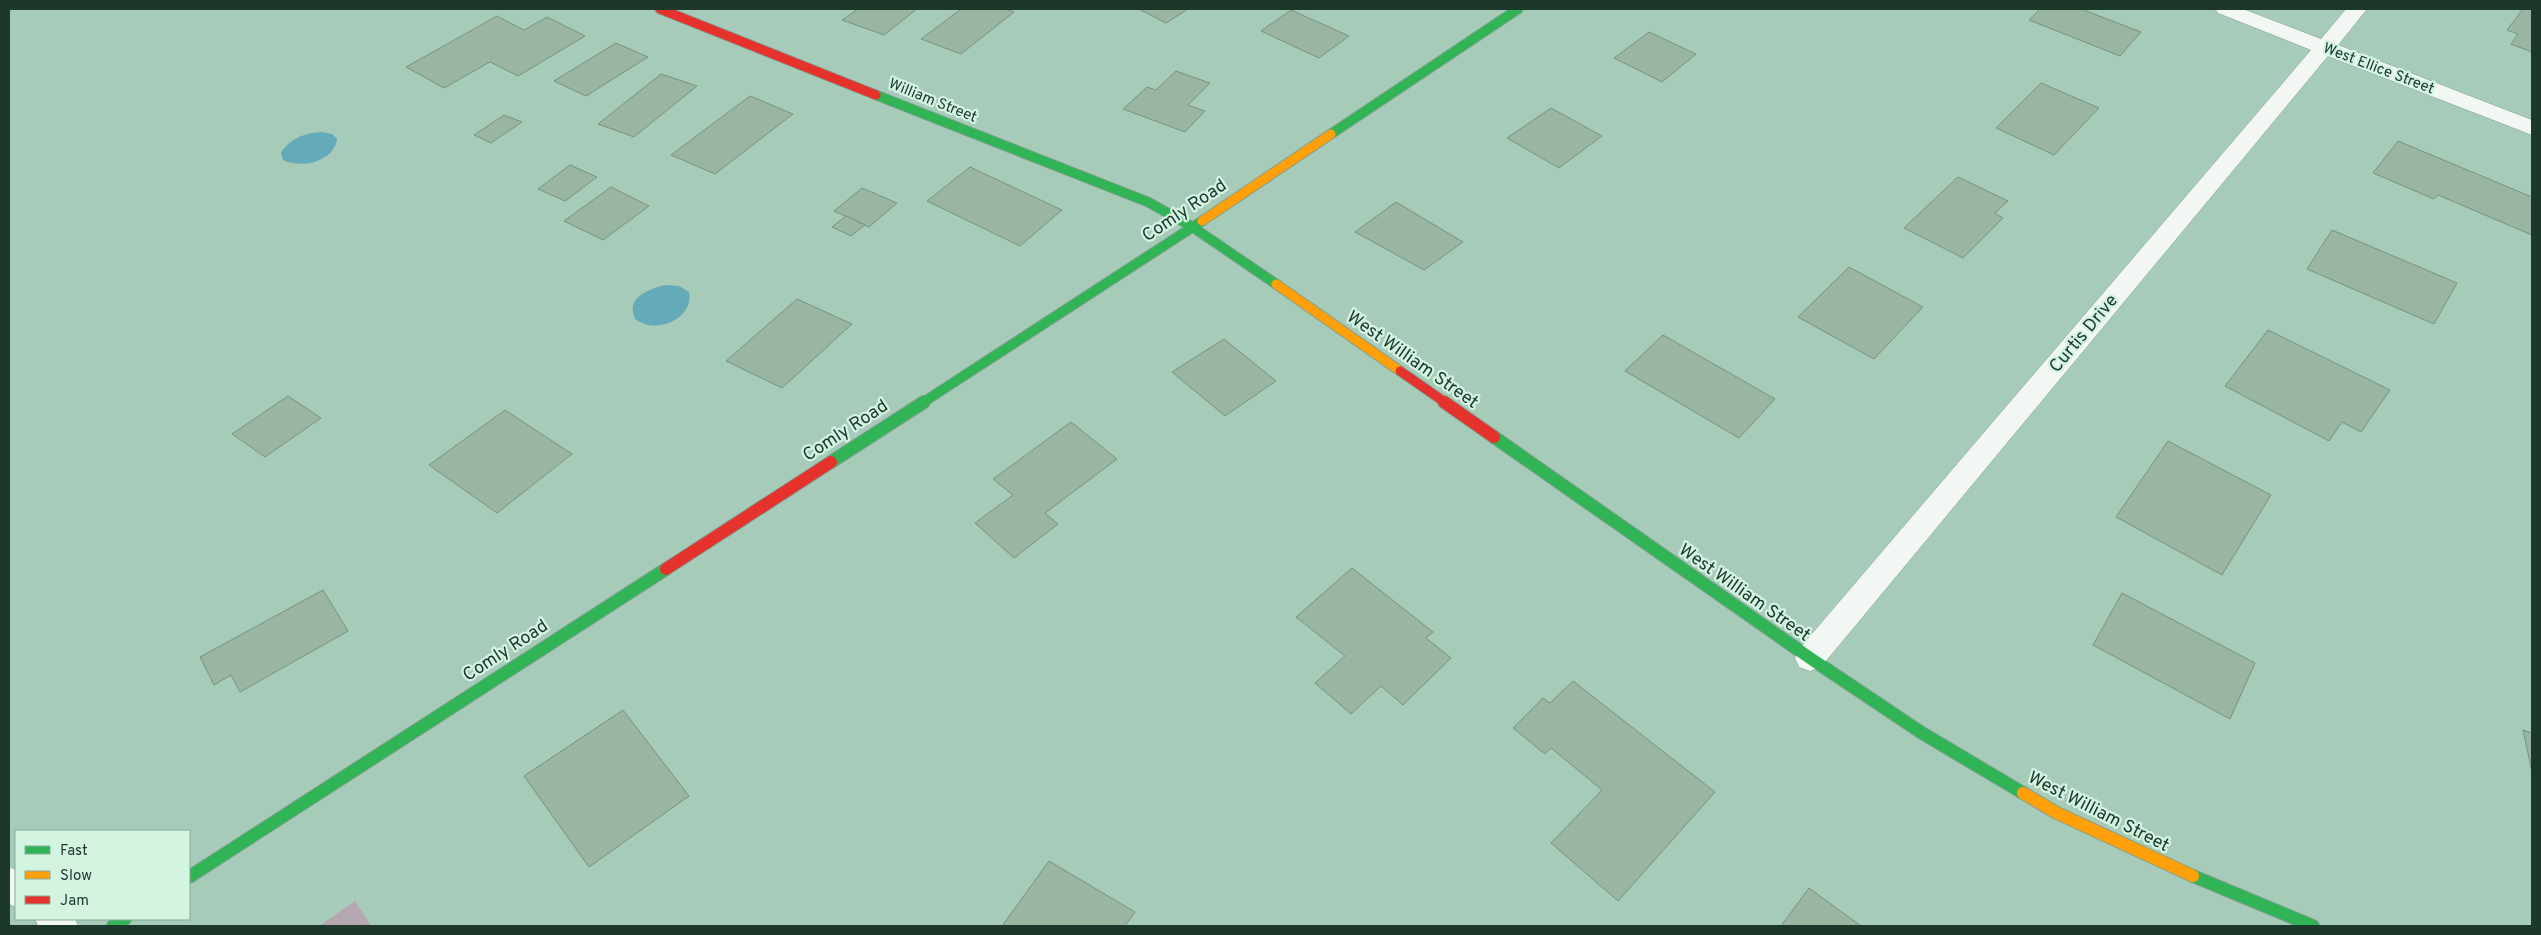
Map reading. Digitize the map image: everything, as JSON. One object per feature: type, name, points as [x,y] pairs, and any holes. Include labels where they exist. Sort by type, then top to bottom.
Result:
[{"type":"street","name":"William Street","points":[[660,9],[1148,202],[1191,226]]},
{"type":"street","name":"Comly Road","points":[[190,876],[1137,264],[1191,226],[1518,9]]},
{"type":"street","name":"West Ellice Street","points":[[2225,9],[2532,128]]},
{"type":"street","name":"Curtis Drive","points":[[1810,658],[2357,9]]},
{"type":"street","name":"West William Street","points":[[1191,226],[1810,658],[1922,733],[2057,813],[2201,880],[2313,926]]},
{"type":"shaded area","points":[[355,901],[371,926],[319,926]]},
{"type":"water","points":[[322,132],[332,134],[337,139],[335,147],[330,153],[316,162],[299,164],[283,160],[281,153],[293,140],[304,135]]},
{"type":"water","points":[[665,285],[679,286],[689,292],[689,301],[681,316],[674,321],[656,325],[647,325],[637,320],[633,312],[635,301],[643,293]]},
{"type":"building","points":[[858,9],[917,9],[884,35],[842,20]]},
{"type":"building","points":[[961,9],[1005,9],[1014,12],[961,54],[921,39]]},
{"type":"building","points":[[1139,9],[1188,9],[1166,23]]},
{"type":"building","points":[[2040,9],[2081,9],[2141,32],[2120,56],[2029,20]]},
{"type":"building","points":[[2523,9],[2532,9],[2532,52],[2511,44],[2518,34],[2507,30]]},
{"type":"building","points":[[1291,10],[1349,36],[1319,58],[1261,31]]},
{"type":"building","points":[[497,16],[524,30],[547,17],[585,36],[518,76],[490,62],[444,88],[406,67]]},
{"type":"building","points":[[1649,32],[1696,54],[1662,82],[1614,58]]},
{"type":"building","points":[[616,43],[648,57],[586,96],[554,81]]},
{"type":"building","points":[[1176,71],[1210,83],[1188,105],[1205,111],[1185,132],[1123,109],[1147,87],[1156,90]]},
{"type":"building","points":[[661,74],[697,86],[634,137],[598,124]]},
{"type":"building","points":[[2041,83],[2099,108],[2054,155],[1996,128]]},
{"type":"building","points":[[750,96],[793,114],[715,174],[671,155]]},
{"type":"building","points":[[1551,108],[1602,136],[1559,168],[1507,138]]},
{"type":"building","points":[[504,115],[522,122],[491,143],[474,135]]},
{"type":"building","points":[[2398,141],[2532,197],[2532,235],[2438,195],[2434,199],[2373,173]]},
{"type":"building","points":[[570,165],[597,177],[565,201],[538,189]]},
{"type":"building","points":[[970,167],[1062,210],[1020,246],[927,201]]},
{"type":"building","points":[[1958,177],[2008,201],[1995,213],[2003,218],[1963,258],[1904,228]]},
{"type":"building","points":[[611,187],[649,206],[603,240],[564,221]]},
{"type":"building","points":[[862,188],[897,203],[869,227],[834,211]]},
{"type":"building","points":[[1396,202],[1463,242],[1424,270],[1355,232]]},
{"type":"building","points":[[846,216],[865,225],[851,236],[832,227]]},
{"type":"building","points":[[2332,230],[2457,283],[2434,324],[2307,269]]},
{"type":"building","points":[[1849,267],[1923,307],[1874,359],[1798,317]]},
{"type":"building","points":[[797,299],[852,324],[782,388],[726,361]]},
{"type":"building","points":[[2268,330],[2390,390],[2361,432],[2342,422],[2329,441],[2225,386]]},
{"type":"building","points":[[1663,335],[1775,399],[1739,438],[1625,371]]},
{"type":"building","points":[[1224,339],[1276,381],[1225,416],[1172,372]]},
{"type":"building","points":[[288,396],[321,418],[265,457],[232,434]]},
{"type":"building","points":[[505,410],[572,454],[497,513],[429,465]]},
{"type":"building","points":[[1071,422],[1117,459],[1045,513],[1058,524],[1014,558],[975,523],[1013,495],[993,479]]},
{"type":"building","points":[[2168,441],[2271,495],[2222,575],[2116,517]]},
{"type":"building","points":[[1352,568],[1433,632],[1426,638],[1451,658],[1403,705],[1381,686],[1351,714],[1315,683],[1345,656],[1296,617]]},
{"type":"building","points":[[323,590],[348,631],[240,692],[231,675],[214,685],[200,657]]},
{"type":"building","points":[[2122,593],[2255,663],[2230,719],[2093,645]]},
{"type":"building","points":[[1573,681],[1715,792],[1618,901],[1551,843],[1602,790],[1551,748],[1545,754],[1513,728],[1543,698],[1550,703]]},
{"type":"building","points":[[623,710],[689,796],[589,867],[524,776]]},
{"type":"building","points":[[2523,730],[2532,733],[2532,772]]},
{"type":"building","points":[[1049,861],[1135,912],[1125,926],[1002,926]]},
{"type":"building","points":[[1809,888],[1861,926],[1781,926]]},
{"type":"traffic: fast","points":[[1331,134],[1518,9]]},
{"type":"traffic: fast","points":[[876,95],[1148,202],[1191,226],[1276,284]]},
{"type":"traffic: fast","points":[[831,462],[1202,221]]},
{"type":"traffic: fast","points":[[1494,437],[1810,658],[1922,733],[2023,793]]},
{"type":"traffic: fast","points":[[190,876],[666,569]]},
{"type":"traffic: fast","points":[[2193,876],[2313,926]]},
{"type":"traffic: fast","points":[[113,926],[123,920]]},
{"type":"traffic: slow","points":[[1202,221],[1331,134]]},
{"type":"traffic: slow","points":[[1276,284],[1400,371]]},
{"type":"traffic: slow","points":[[2023,793],[2057,813],[2193,876]]},
{"type":"traffic: jam","points":[[660,9],[876,95]]},
{"type":"traffic: jam","points":[[1400,371],[1494,437]]},
{"type":"traffic: jam","points":[[666,569],[831,462]]}]
